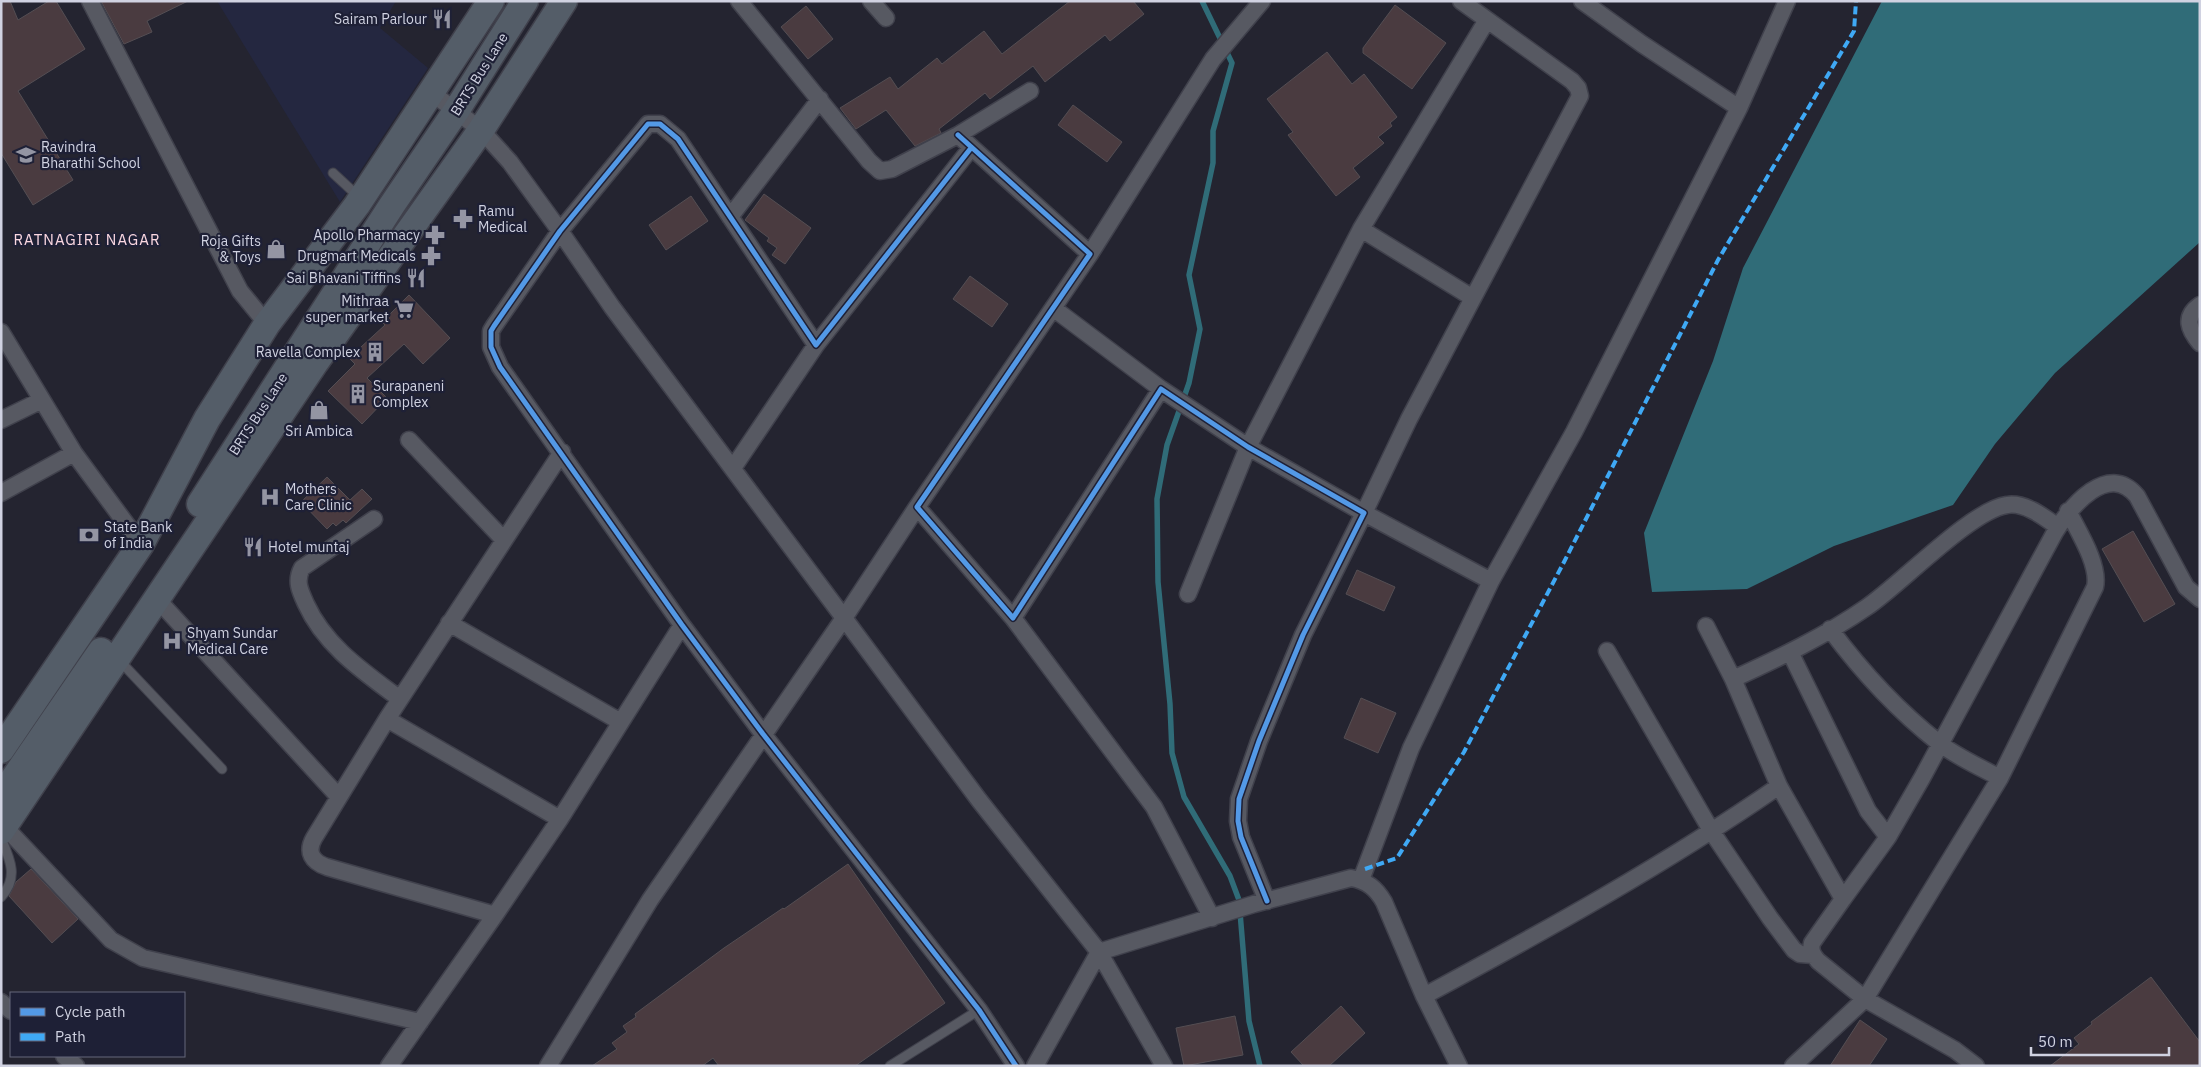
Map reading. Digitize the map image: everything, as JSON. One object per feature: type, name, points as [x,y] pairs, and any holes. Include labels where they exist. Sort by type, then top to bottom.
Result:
[{"type":"main road","points":[[1,750],[141,544],[207,419],[267,324],[362,199],[491,1]]},
{"type":"main road","name":"BRTS Bus Lane","points":[[1,797],[192,516],[386,213],[456,111],[525,1]]},
{"type":"main road","points":[[2,832],[315,364],[481,130],[564,1]]},
{"type":"street","points":[[90,1],[240,291],[267,324]]},
{"type":"street","points":[[739,1],[869,161],[880,170],[886,171],[958,135],[1030,91]]},
{"type":"street","points":[[871,1],[886,18]]},
{"type":"street","points":[[548,1066],[650,900],[844,618],[917,507],[1090,254],[1216,56],[1262,1]]},
{"type":"street","points":[[1260,903],[1238,821],[1239,799],[1259,741],[1303,635],[1409,419],[1580,96],[1578,88],[1572,82],[1461,1]]},
{"type":"street","points":[[1582,1],[1642,44],[1739,108]]},
{"type":"street","points":[[1361,880],[1411,748],[1491,581],[1574,432],[1739,108],[1787,1]]},
{"type":"street","points":[[1188,594],[1248,447],[1361,229],[1487,20]]},
{"type":"street","points":[[432,93],[481,130],[510,162],[560,230],[612,307],[979,800],[1099,952],[1164,1066]]},
{"type":"street","points":[[730,217],[820,99]]},
{"type":"street","points":[[816,345],[678,139],[668,129],[654,123],[648,124],[642,130],[560,230],[502,312],[491,331],[490,340],[491,348],[500,368],[562,452],[682,625],[763,734],[979,1010],[1016,1066]]},
{"type":"street","points":[[958,135],[970,148],[1090,254]]},
{"type":"street","points":[[733,468],[816,345],[970,148]]},
{"type":"street","points":[[1361,229],[1473,298]]},
{"type":"street","points":[[2200,305],[2190,314],[2188,322],[2193,334],[2200,343]]},
{"type":"street","points":[[1053,308],[1166,393],[1248,447],[1364,514],[1491,581]]},
{"type":"street","points":[[1,332],[74,453],[141,544]]},
{"type":"street","points":[[1013,618],[1166,393]]},
{"type":"street","points":[[1,420],[42,400]]},
{"type":"street","points":[[409,440],[504,540]]},
{"type":"street","points":[[496,914],[319,864],[310,854],[311,844],[387,719],[562,452]]},
{"type":"street","points":[[1,493],[74,453]]},
{"type":"street","points":[[1976,1066],[1955,1050],[1865,999],[1818,962],[1811,948],[1815,936],[1888,837],[1941,744],[2058,527],[2075,503],[2110,483],[2127,486],[2137,496],[2186,587],[2200,599]]},
{"type":"street","points":[[1734,679],[1790,652],[1867,608],[1970,523],[1994,509],[2015,504],[2036,512],[2058,527]]},
{"type":"street","points":[[917,507],[1013,618],[1154,807],[1216,917]]},
{"type":"street","points":[[1793,1066],[1865,999],[2000,778],[2095,588],[2096,577],[2091,560],[2068,511]]},
{"type":"street","points":[[374,518],[302,568],[298,576],[298,585],[310,614],[337,649],[362,671],[400,699]]},
{"type":"street","points":[[157,599],[339,797]]},
{"type":"street","points":[[450,623],[619,721]]},
{"type":"street","points":[[389,1066],[560,819],[619,721],[682,625]]},
{"type":"street","points":[[1706,626],[1734,679],[1779,786],[1843,900]]},
{"type":"street","points":[[1830,629],[1854,662],[1886,696],[1941,744],[2000,778]]},
{"type":"street","points":[[1607,651],[1712,832],[1789,944],[1800,954],[1813,955]]},
{"type":"street","points":[[1790,652],[1868,811],[1888,837]]},
{"type":"street","points":[[387,719],[560,819]]},
{"type":"street","points":[[1424,996],[1500,955],[1712,832],[1779,786]]},
{"type":"street","points":[[2,832],[111,940],[143,958],[420,1022]]},
{"type":"street","points":[[1035,1066],[1099,952],[1340,880],[1361,880],[1378,892],[1424,996],[1458,1066]]},
{"type":"street","points":[[65,1057],[76,1066]]},
{"type":"lane","points":[[332,173],[362,199]]},
{"type":"lane","points":[[117,659],[222,769]]},
{"type":"lane","points":[[1,897],[11,880],[13,867],[2,832]]},
{"type":"lane","points":[[890,1066],[979,1010]]},
{"type":"shaded area","points":[[217,1],[330,1],[332,3],[334,1],[396,1],[380,28],[428,68],[340,202]]},
{"type":"shaded area","points":[[1882,1],[2200,1],[2200,242],[2055,373],[1995,444],[1953,505],[1834,546],[1747,589],[1652,592],[1644,533],[1713,361],[1743,268]]},
{"type":"building","points":[[1,1],[10,1],[18,20],[49,1],[56,1],[85,49],[18,91],[73,180],[33,205],[1,153]]},
{"type":"building","points":[[101,1],[188,1],[147,21],[152,32],[124,44]]},
{"type":"building","points":[[1070,1],[1133,1],[1144,14],[1110,41],[1105,35],[1045,82],[1033,66],[990,99],[985,93],[939,129],[941,133],[915,146],[886,110],[856,129],[840,108],[890,77],[898,89],[937,58],[942,64],[984,31],[1002,54]]},
{"type":"building","points":[[1395,5],[1446,43],[1412,89],[1363,53],[1363,48]]},
{"type":"building","points":[[806,6],[833,39],[808,59],[781,27]]},
{"type":"building","points":[[1327,52],[1352,84],[1364,74],[1397,117],[1390,123],[1392,126],[1378,137],[1384,143],[1353,168],[1360,177],[1336,196],[1288,135],[1293,132],[1267,99]]},
{"type":"building","points":[[1073,105],[1122,142],[1107,162],[1058,125]]},
{"type":"building","points":[[764,194],[811,228],[785,264],[772,255],[777,248],[767,241],[769,238],[745,220]]},
{"type":"building","points":[[691,196],[708,221],[666,250],[649,225]]},
{"type":"building","points":[[970,276],[1008,304],[992,327],[953,299]]},
{"type":"building","points":[[409,295],[450,338],[423,364],[404,344],[367,378],[387,398],[362,424],[328,391],[355,364],[349,358],[385,325],[382,322]]},
{"type":"building","points":[[327,477],[350,500],[362,489],[372,499],[346,523],[343,520],[336,526],[333,523],[327,529],[301,502]]},
{"type":"building","points":[[2133,531],[2175,604],[2144,622],[2102,549]]},
{"type":"building","points":[[1357,570],[1395,587],[1384,611],[1346,594]]},
{"type":"building","points":[[1361,698],[1396,713],[1378,753],[1344,738]]},
{"type":"building","points":[[848,864],[945,1003],[855,1066],[719,1066],[713,1058],[702,1066],[592,1066],[617,1049],[612,1043],[627,1032],[623,1026],[636,1017],[635,1014],[724,948]]},
{"type":"building","points":[[31,869],[78,919],[52,943],[9,896],[16,882]]},
{"type":"building","points":[[2151,977],[2200,1042],[2200,1066],[2050,1066],[2079,1044],[2074,1038],[2092,1024],[2091,1022]]},
{"type":"building","points":[[1341,1006],[1365,1033],[1329,1066],[1304,1066],[1291,1052]]},
{"type":"building","points":[[1235,1016],[1243,1055],[1184,1066],[1176,1028]]},
{"type":"building","points":[[1860,1020],[1887,1039],[1869,1066],[1830,1066]]},
{"type":"waterway","points":[[1202,1],[1232,63],[1213,131],[1213,163],[1189,275],[1200,329],[1189,383],[1167,445],[1157,499],[1158,582],[1170,704],[1172,753],[1184,797],[1230,876],[1239,900],[1249,1021],[1260,1066]]},
{"type":"marked path","points":[[1365,869],[1397,858],[1464,752],[1564,562],[1718,260],[1854,31],[1856,1]]},
{"type":"cycle path","points":[[971,148],[816,345],[678,139],[660,124],[648,124],[560,231],[491,331],[491,347],[500,367],[682,625],[763,734],[979,1010],[1016,1066]]},
{"type":"cycle path","points":[[958,135],[1090,254],[917,507],[1013,618],[1161,389],[1248,447],[1364,513],[1303,635],[1259,741],[1239,799],[1238,821],[1241,837],[1267,901]]},
{"type":"place","name":"Sairam Parlour","points":[[442,19]]},
{"type":"place","name":"Ravindra Bharathi School","points":[[26,155]]},
{"type":"place","name":"Ramu Medical","points":[[463,219]]},
{"type":"place","name":"Apollo Pharmacy","points":[[435,235]]},
{"type":"place","name":"Roja Gifts & Toys","points":[[276,249]]},
{"type":"place","name":"Drugmart Medicals","points":[[431,256]]},
{"type":"place","name":"Sai Bhavani Tiffins","points":[[416,278]]},
{"type":"place","name":"Mithraa super market","points":[[404,309]]},
{"type":"place","name":"Ravella Complex","points":[[375,352]]},
{"type":"place","name":"Surapaneni Complex","points":[[358,394]]},
{"type":"place","name":"Sri Ambica","points":[[319,410]]},
{"type":"place","name":"Mothers Care Clinic","points":[[270,497]]},
{"type":"place","name":"State Bank of India","points":[[89,535]]},
{"type":"place","name":"Hotel muntaj","points":[[253,547]]},
{"type":"place","name":"Shyam Sundar Medical Care","points":[[172,641]]},
{"type":"district","name":"RATNAGIRI NAGAR","points":[[87,240]]}]
